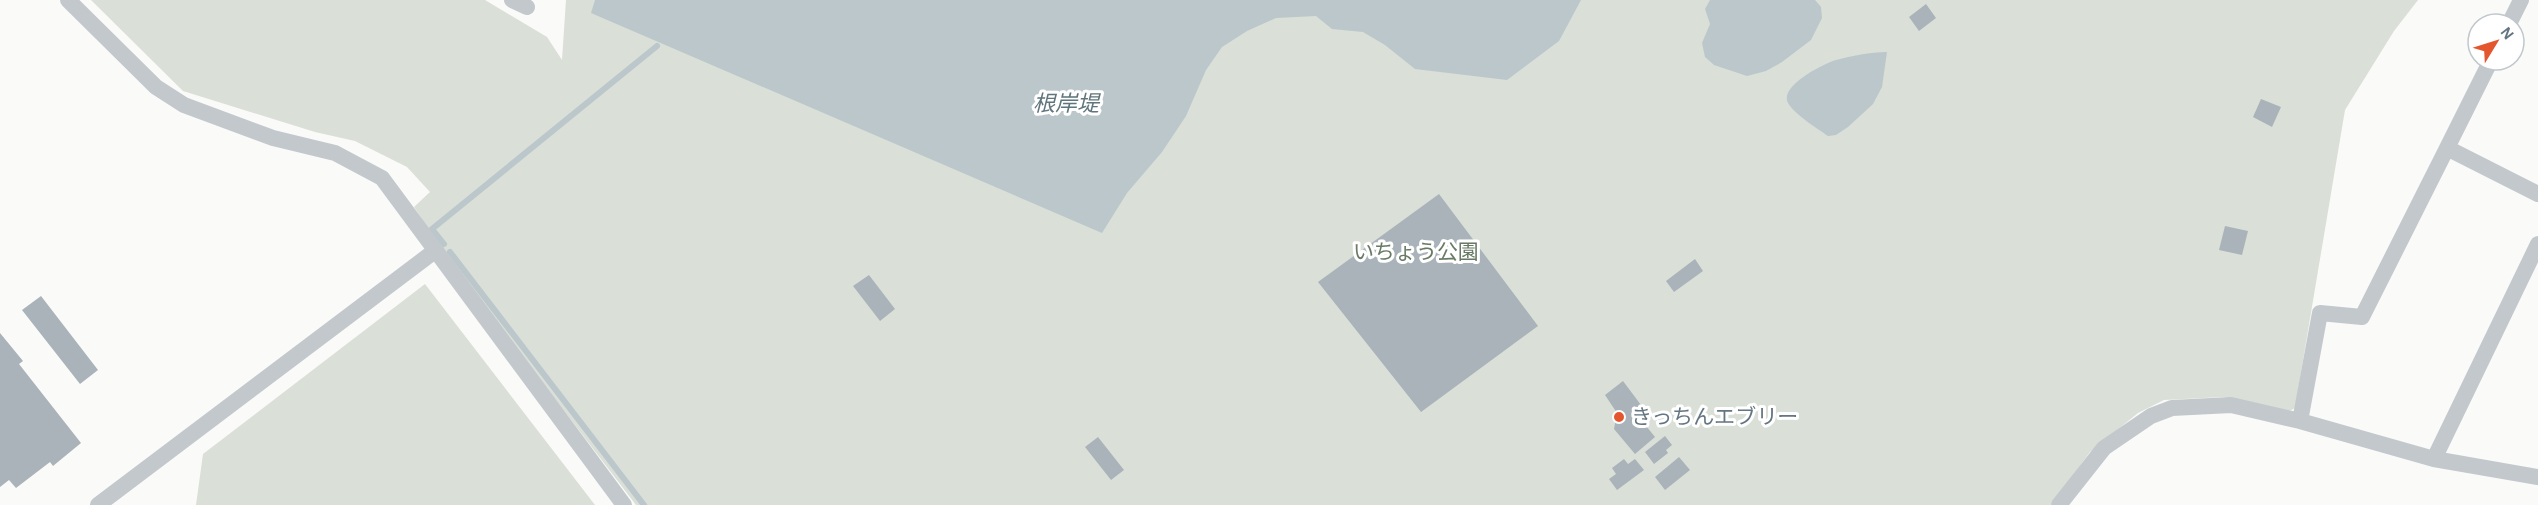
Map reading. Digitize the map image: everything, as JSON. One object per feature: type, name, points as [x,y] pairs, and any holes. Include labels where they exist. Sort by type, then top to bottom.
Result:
[{"type":"street","points":[[68,0],[156,87],[184,105],[273,138],[335,153],[382,178],[624,505]]},
{"type":"street","points":[[2300,421],[2320,313],[2362,317],[2485,72]]},
{"type":"street","points":[[2447,148],[2538,194]]},
{"type":"street","points":[[2434,459],[2538,244]]},
{"type":"street","points":[[98,505],[436,250]]},
{"type":"street","points":[[2059,505],[2104,448],[2151,416],[2172,408],[2231,405],[2300,421],[2434,459],[2538,477]]},
{"type":"green space","name":"いちょう公園","points":[[91,0],[485,0],[547,37],[562,60],[566,0],[2418,0],[2394,31],[2345,110],[2295,408],[2288,412],[2223,397],[2164,400],[2138,413],[2090,452],[2051,505],[636,505],[452,264],[414,207],[430,192],[407,167],[355,141],[315,132],[183,91]]},
{"type":"green space","points":[[425,284],[595,505],[196,505],[203,454]]},
{"type":"water","name":"根岸堤","points":[[595,0],[1581,0],[1559,41],[1507,80],[1415,69],[1385,45],[1363,32],[1332,29],[1316,16],[1276,18],[1247,31],[1222,47],[1206,70],[1186,116],[1162,152],[1127,193],[1102,233],[591,13]]},
{"type":"water","points":[[1710,0],[1815,0],[1821,7],[1822,18],[1811,40],[1766,71],[1747,76],[1714,65],[1705,57],[1702,43],[1710,24],[1705,9]]},
{"type":"water","points":[[1887,52],[1882,87],[1873,104],[1836,135],[1828,136],[1801,117],[1788,103],[1787,96],[1796,83],[1822,66],[1848,57]]},
{"type":"building","points":[[1926,4],[1936,18],[1919,31],[1909,17]]},
{"type":"building","points":[[2261,99],[2281,107],[2272,127],[2253,117]]},
{"type":"building","points":[[1439,194],[1538,326],[1421,412],[1318,282]]},
{"type":"building","points":[[2225,226],[2248,231],[2242,255],[2219,250]]},
{"type":"building","points":[[1695,259],[1703,271],[1674,292],[1666,281]]},
{"type":"building","points":[[869,275],[895,309],[880,321],[853,286]]},
{"type":"building","points":[[41,296],[98,370],[80,384],[22,310]]},
{"type":"building","points":[[0,333],[23,361],[19,364],[81,443],[53,466],[50,462],[16,488],[9,480],[0,487]]},
{"type":"building","points":[[1623,381],[1644,409],[1638,416],[1655,437],[1635,454],[1614,429],[1617,413],[1605,395]]},
{"type":"building","points":[[1665,436],[1672,445],[1666,450],[1668,453],[1654,464],[1645,452]]},
{"type":"building","points":[[1098,437],[1124,470],[1111,480],[1085,447]]},
{"type":"building","points":[[1679,457],[1690,470],[1665,490],[1655,477]]},
{"type":"building","points":[[1624,459],[1628,464],[1635,459],[1644,470],[1617,490],[1609,479],[1616,474],[1612,468]]},
{"type":"waterway","points":[[444,244],[432,229],[657,46]]},
{"type":"waterway","points":[[450,252],[644,505]]},
{"type":"place","name":"きっちんエブリー","points":[[1619,417]]}]
